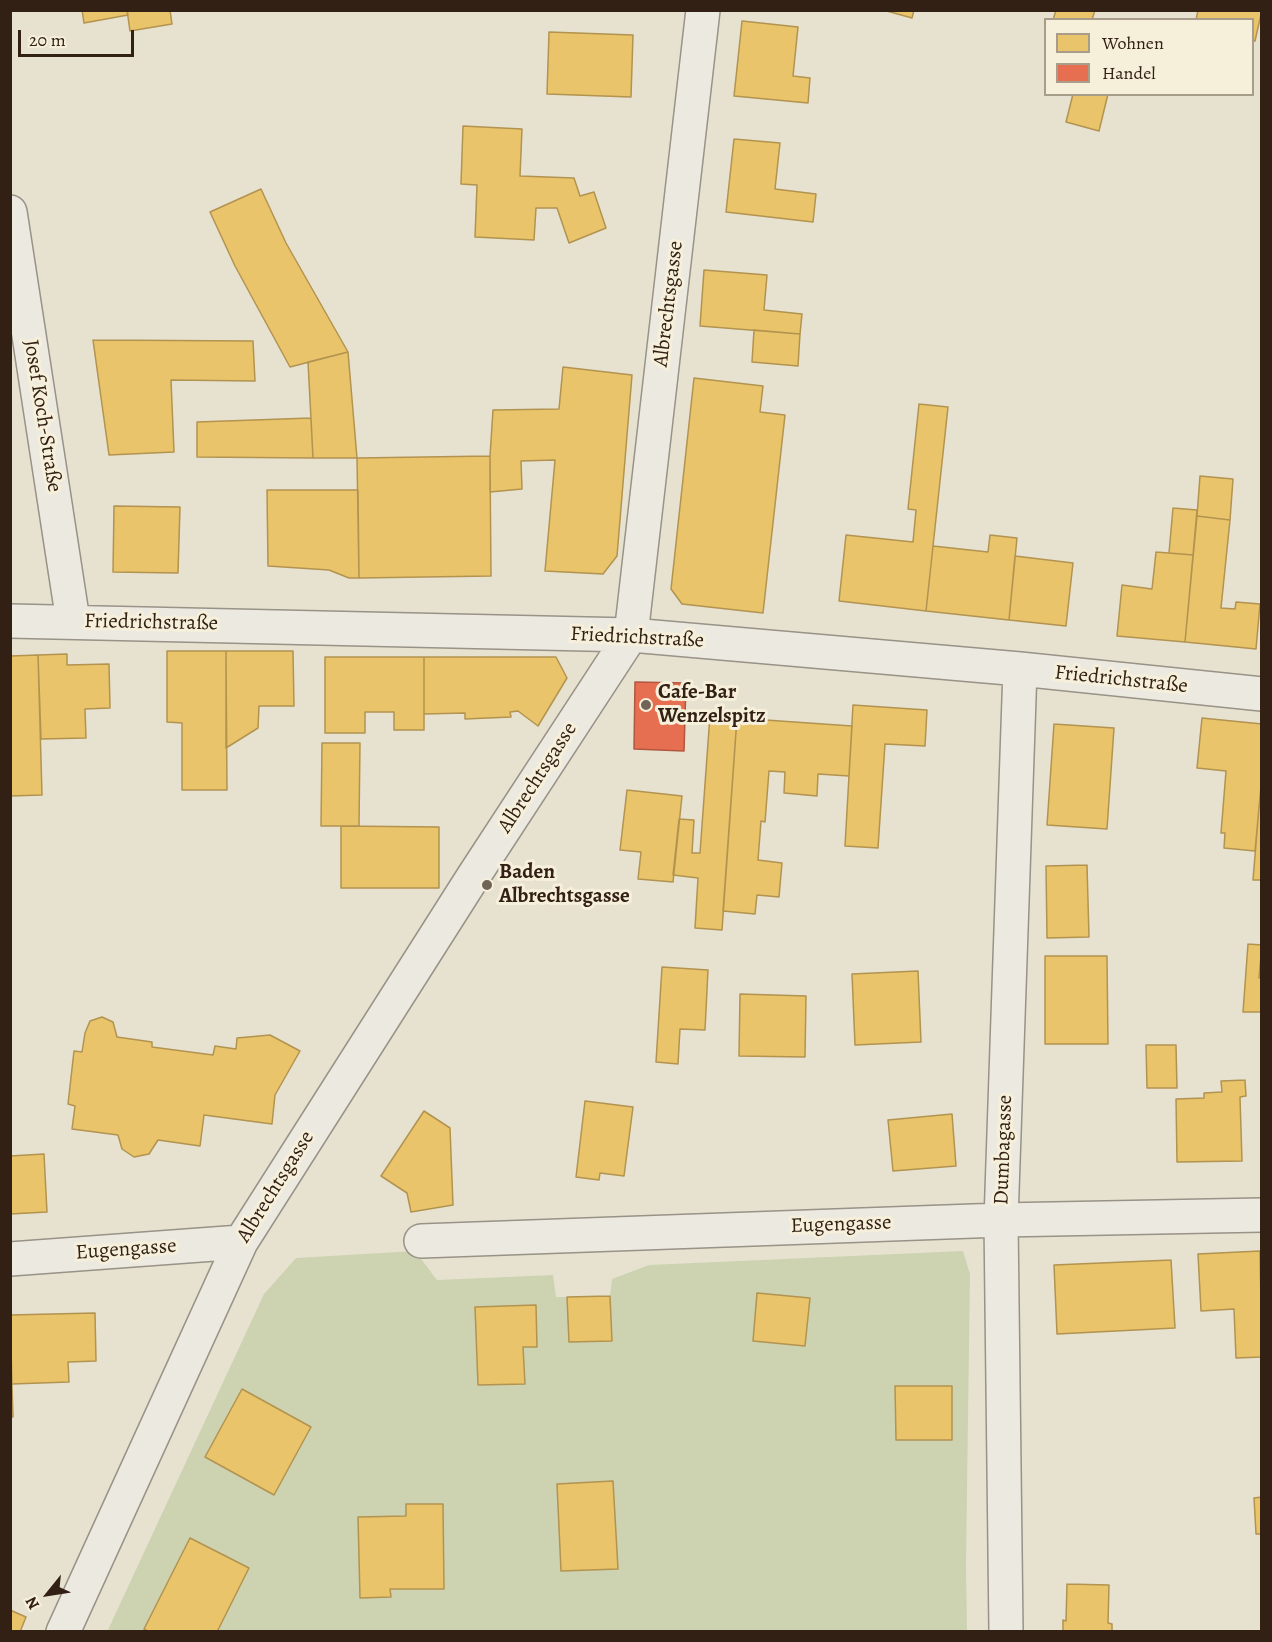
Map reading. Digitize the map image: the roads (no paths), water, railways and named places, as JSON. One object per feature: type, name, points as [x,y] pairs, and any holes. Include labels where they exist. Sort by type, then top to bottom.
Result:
[{"type":"street","name":"Albrechtsgasse","points":[[63,1632],[241,1242],[473,877],[631,635],[703,10]]},
{"type":"street","name":"Josef Koch-Straße","points":[[10,212],[73,621]]},
{"type":"street","name":"Friedrichstraße","points":[[10,621],[631,635],[1020,669],[1262,694]]},
{"type":"street","name":"Dumbagasse","points":[[1006,1632],[1001,1220],[1020,669]]},
{"type":"street","name":"Eugengasse","points":[[421,1241],[1001,1220],[1262,1215]]},
{"type":"street","name":"Eugengasse","points":[[10,1259],[241,1242]]},
{"type":"place","name":"Cafe-Bar Wenzelspitz","points":[[646,705]]},
{"type":"place","name":"Baden Albrechtsgasse","points":[[487,885]]}]
